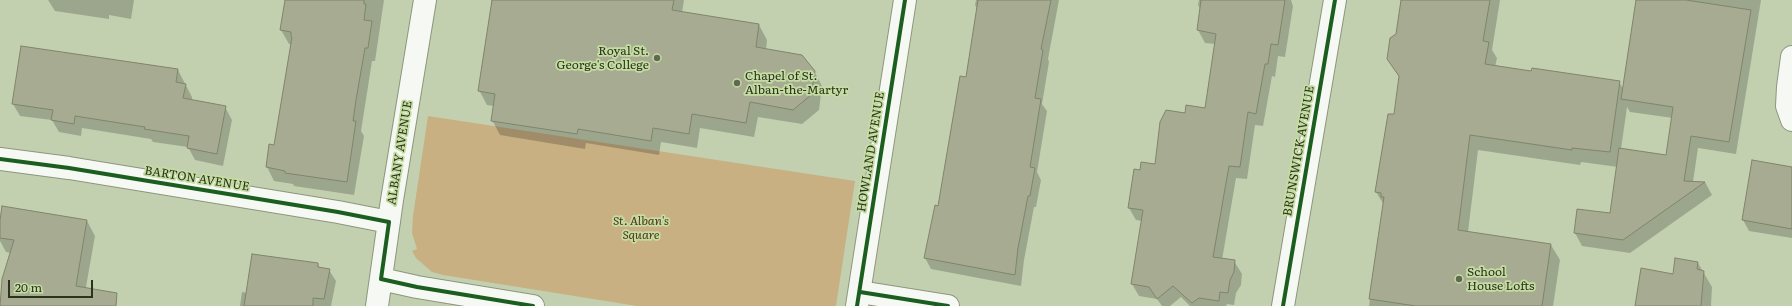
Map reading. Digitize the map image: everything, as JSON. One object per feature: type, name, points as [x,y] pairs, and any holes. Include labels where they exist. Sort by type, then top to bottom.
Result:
[{"type":"street","name":"ALBANY AVENUE","points":[[377,306],[425,0]]},
{"type":"street","name":"HOWLAND AVENUE","points":[[859,299],[905,0]]},
{"type":"street","name":"BRUNSWICK AVENUE","points":[[1283,306],[1335,0]]},
{"type":"street","points":[[1792,58],[1787,106],[1792,120]]},
{"type":"street","name":"BARTON AVENUE","points":[[0,159],[68,168],[330,210],[389,222]]},
{"type":"street","points":[[381,279],[417,287],[533,306]]},
{"type":"street","points":[[859,299],[948,306]]},
{"type":"green space","name":"St. Alban's Square","points":[[428,116],[855,181],[836,306],[637,306],[432,272],[416,258],[412,251],[417,249],[412,233],[413,216]]},
{"type":"building","points":[[285,0],[364,0],[364,4],[366,4],[364,20],[372,21],[368,48],[365,48],[356,100],[353,121],[356,121],[347,182],[285,173],[285,171],[266,167],[269,144],[274,145],[292,37],[291,32],[280,30]]},
{"type":"building","points":[[492,0],[674,0],[672,10],[759,24],[756,47],[802,55],[815,71],[811,95],[793,110],[750,102],[746,123],[692,114],[689,134],[653,128],[651,141],[578,129],[577,134],[491,121],[495,94],[478,91]]},
{"type":"building","points":[[978,0],[1051,0],[1041,49],[1043,50],[1035,98],[1041,99],[1030,167],[1035,168],[1018,248],[1015,275],[924,258],[935,205],[938,206],[960,76],[966,77]]},
{"type":"building","points":[[1201,0],[1285,0],[1278,45],[1271,44],[1268,64],[1265,64],[1256,114],[1248,112],[1240,167],[1229,166],[1213,257],[1235,260],[1234,272],[1230,280],[1228,293],[1220,292],[1219,301],[1199,298],[1192,303],[1173,286],[1157,299],[1149,287],[1131,284],[1143,210],[1128,208],[1134,169],[1140,170],[1141,162],[1155,164],[1160,122],[1166,110],[1185,113],[1186,105],[1205,108],[1216,34],[1197,30]]},
{"type":"building","points":[[1401,0],[1490,0],[1483,41],[1489,42],[1485,64],[1531,71],[1532,68],[1620,81],[1610,152],[1572,148],[1572,150],[1470,135],[1458,230],[1551,244],[1542,306],[1416,306],[1369,299],[1384,197],[1381,197],[1381,193],[1375,192],[1388,114],[1394,114],[1399,76],[1387,59],[1390,38],[1396,34]]},
{"type":"building","points":[[1636,0],[1686,0],[1751,10],[1729,142],[1691,136],[1684,181],[1705,182],[1623,240],[1574,233],[1577,209],[1610,213],[1619,148],[1666,155],[1673,107],[1621,99]]},
{"type":"building","points":[[21,46],[178,69],[176,82],[186,84],[183,98],[226,106],[217,154],[187,148],[189,136],[144,129],[145,127],[75,116],[74,124],[51,120],[53,110],[12,104]]},
{"type":"building","points":[[1752,160],[1792,167],[1792,229],[1742,220]]},
{"type":"building","points":[[2,206],[87,220],[76,286],[117,293],[116,306],[0,306],[2,279],[14,240],[0,238]]},
{"type":"building","points":[[252,254],[318,263],[318,267],[330,269],[324,299],[313,298],[313,306],[244,306]]},
{"type":"building","points":[[1675,258],[1698,262],[1697,269],[1704,271],[1701,306],[1635,306],[1641,268],[1673,274]]},
{"type":"cycle path","points":[[857,306],[905,0]]},
{"type":"cycle path","points":[[1283,306],[1335,0]]},
{"type":"cycle path","points":[[0,159],[69,168],[338,212],[389,222],[381,279],[417,287],[533,306]]},
{"type":"cycle path","points":[[860,292],[948,306]]},
{"type":"place","name":"Royal St. George's College","points":[[657,58]]},
{"type":"place","name":"Chapel of St. Alban-the-Martyr","points":[[737,83]]},
{"type":"place","name":"School House Lofts","points":[[1459,279]]}]
